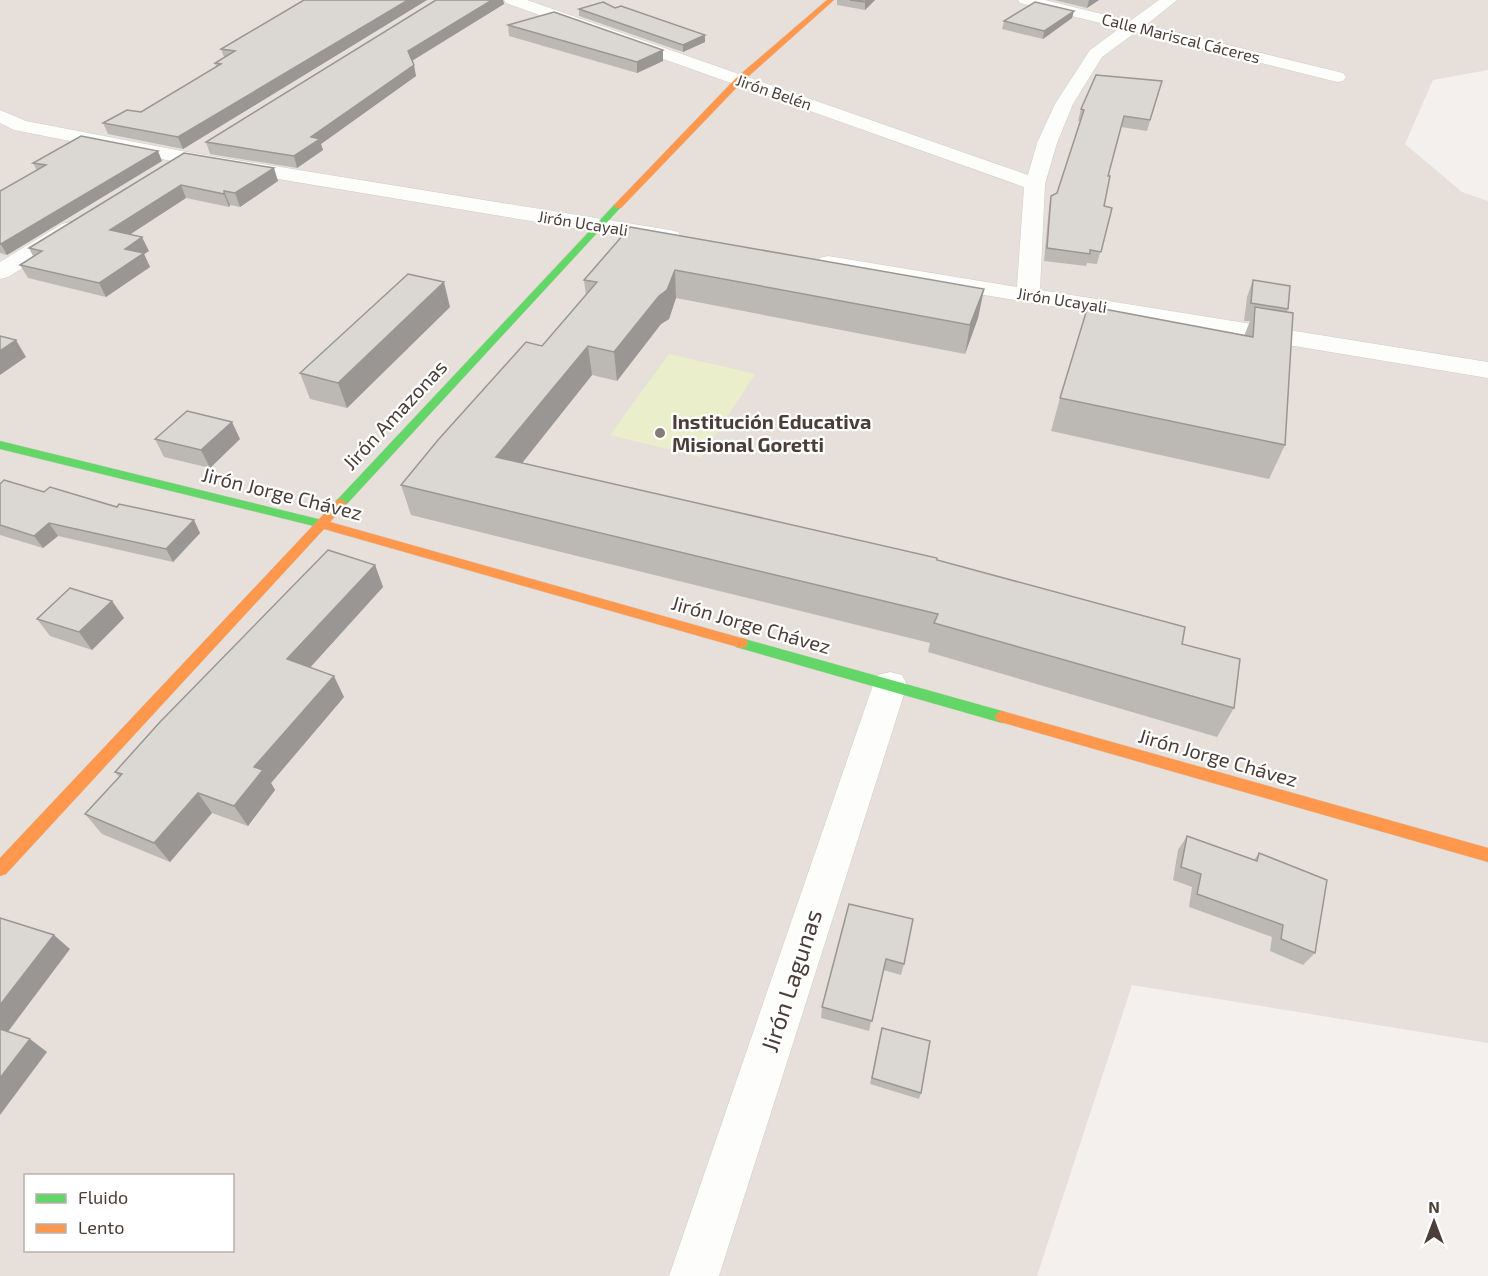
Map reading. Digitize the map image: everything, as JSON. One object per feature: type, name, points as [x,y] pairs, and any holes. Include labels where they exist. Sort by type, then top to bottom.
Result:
[{"type":"street","name":"Jirón Belén","points":[[512,0],[1035,184]]},
{"type":"street","name":"Jirón Amazonas","points":[[0,869],[599,226],[739,80],[831,0]]},
{"type":"street","name":"Calle Mariscal Cáceres","points":[[1026,0],[1337,78]]},
{"type":"street","points":[[1028,295],[1035,184],[1047,143],[1064,104],[1096,54],[1169,0]]},
{"type":"street","name":"Jirón Ucayali","points":[[0,116],[21,126],[187,158],[691,241]]},
{"type":"street","points":[[167,170],[207,145]]},
{"type":"street","points":[[0,272],[88,218]]},
{"type":"street","name":"Jirón Ucayali","points":[[807,259],[1488,370]]},
{"type":"street","name":"Jirón Jorge Chávez","points":[[0,445],[320,523],[1488,855]]},
{"type":"street","name":"Jirón Lagunas","points":[[693,1276],[890,685]]},
{"type":"shaded area","points":[[0,0],[1488,0],[1488,70],[1433,80],[1405,144],[1462,192],[1488,201],[1488,1043],[1132,985],[1037,1276],[0,1276]]},
{"type":"green space","points":[[669,354],[755,374],[701,457],[610,435]]},
{"type":"building","points":[[304,0],[408,0],[178,137],[103,123],[127,110],[141,112],[221,64],[215,63],[235,51],[221,49]]},
{"type":"building","points":[[436,0],[492,0],[408,51],[414,65],[311,137],[320,139],[294,156],[206,142]]},
{"type":"building","points":[[603,2],[615,8],[621,6],[705,35],[683,45],[579,9]]},
{"type":"building","points":[[1035,2],[1074,11],[1044,31],[1004,21]]},
{"type":"building","points":[[554,12],[663,50],[637,62],[508,25]]},
{"type":"building","points":[[1096,75],[1162,81],[1150,120],[1124,116],[1108,176],[1110,176],[1104,206],[1112,208],[1101,252],[1090,250],[1090,254],[1047,248],[1051,196],[1057,193],[1084,110],[1081,109]]},
{"type":"building","points":[[81,136],[158,151],[0,244],[0,191],[46,165],[33,163]]},
{"type":"building","points":[[184,153],[274,168],[235,193],[224,191],[224,194],[181,185],[110,230],[142,237],[125,249],[144,253],[99,283],[20,265],[42,251],[29,248]]},
{"type":"building","points":[[630,227],[984,289],[970,325],[675,270],[667,290],[659,296],[614,352],[588,346],[496,457],[937,558],[937,560],[1185,627],[1182,644],[1240,659],[1234,708],[934,623],[938,614],[401,485],[526,342],[542,346],[597,282],[584,280]]},
{"type":"building","points":[[408,274],[444,282],[338,383],[300,373]]},
{"type":"building","points":[[1253,280],[1290,286],[1288,309],[1251,303]]},
{"type":"building","points":[[1088,306],[1253,337],[1255,307],[1293,313],[1285,445],[1060,398]]},
{"type":"building","points":[[0,336],[16,340],[0,351]]},
{"type":"building","points":[[187,411],[232,422],[201,450],[155,439]]},
{"type":"building","points":[[4,480],[44,492],[50,487],[117,507],[119,504],[194,520],[166,549],[49,523],[34,536],[0,525],[0,484]]},
{"type":"building","points":[[328,550],[375,565],[287,659],[334,676],[254,767],[263,770],[234,806],[198,793],[154,843],[85,814],[122,774],[115,772],[160,722]]},
{"type":"building","points":[[70,588],[112,601],[79,632],[37,619]]},
{"type":"building","points":[[1187,836],[1257,861],[1259,853],[1327,880],[1315,953],[1281,939],[1283,925],[1197,894],[1201,874],[1181,867]]},
{"type":"building","points":[[849,904],[913,919],[904,964],[886,959],[872,1021],[822,1007]]},
{"type":"building","points":[[0,918],[54,935],[0,1005]]},
{"type":"building","points":[[882,1028],[930,1041],[921,1093],[872,1078]]},
{"type":"building","points":[[0,1029],[30,1039],[0,1078]]},
{"type":"traffic: fast","points":[[341,503],[618,206]]},
{"type":"traffic: fast","points":[[0,445],[322,524]]},
{"type":"traffic: fast","points":[[741,643],[1002,717]]},
{"type":"traffic: slow","points":[[618,206],[739,80],[831,0]]},
{"type":"traffic: slow","points":[[0,869],[341,503]]},
{"type":"traffic: slow","points":[[322,524],[741,643]]},
{"type":"traffic: slow","points":[[1002,717],[1488,855]]},
{"type":"place","name":"Institución Educativa Misional Goretti","points":[[660,433]]}]
